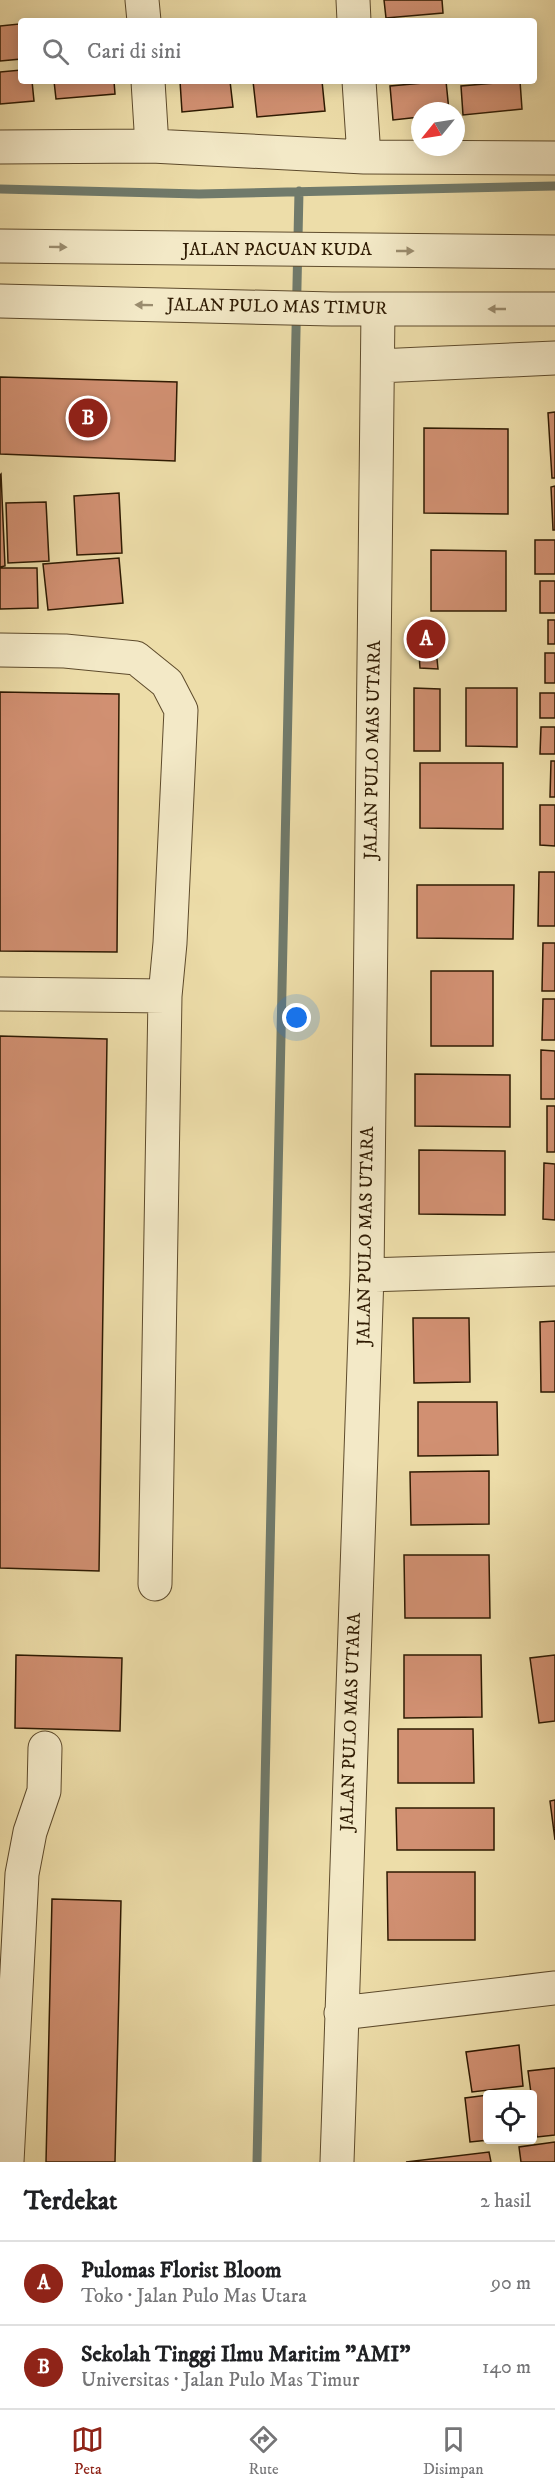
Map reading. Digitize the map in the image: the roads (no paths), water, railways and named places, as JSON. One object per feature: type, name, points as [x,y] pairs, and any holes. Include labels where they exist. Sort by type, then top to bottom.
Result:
[{"type":"street","points":[[142,0],[144,18]]},
{"type":"street","points":[[353,0],[354,18]]},
{"type":"street","points":[[148,84],[152,146]]},
{"type":"street","points":[[359,84],[364,157]]},
{"type":"street","points":[[0,147],[152,146],[364,157],[555,158]]},
{"type":"street","name":"JALAN PACUAN KUDA","points":[[0,246],[555,252]]},
{"type":"street","name":"JALAN PULO MAS TIMUR","points":[[0,301],[332,309],[555,309]]},
{"type":"street","name":"JALAN PULO MAS UTARA","points":[[337,2162],[367,1275],[378,309]]},
{"type":"street","points":[[378,366],[555,358]]},
{"type":"street","points":[[0,650],[65,651],[136,658],[167,683],[181,710],[170,943],[165,996],[155,1584]]},
{"type":"street","points":[[0,994],[165,996]]},
{"type":"street","points":[[367,1275],[555,1269]]},
{"type":"street","points":[[8,2162],[22,1874],[30,1832],[44,1791],[45,1748]]},
{"type":"street","points":[[341,2013],[555,1988]]},
{"type":"waterway","points":[[0,189],[199,194],[555,186]]},
{"type":"waterway","points":[[257,2162],[299,191]]},
{"type":"place","name":"Sekolah Tinggi Ilmu Maritim \"AMI\"","points":[[88,418]]},
{"type":"place","name":"Pulomas Florist Bloom","points":[[426,639]]}]
